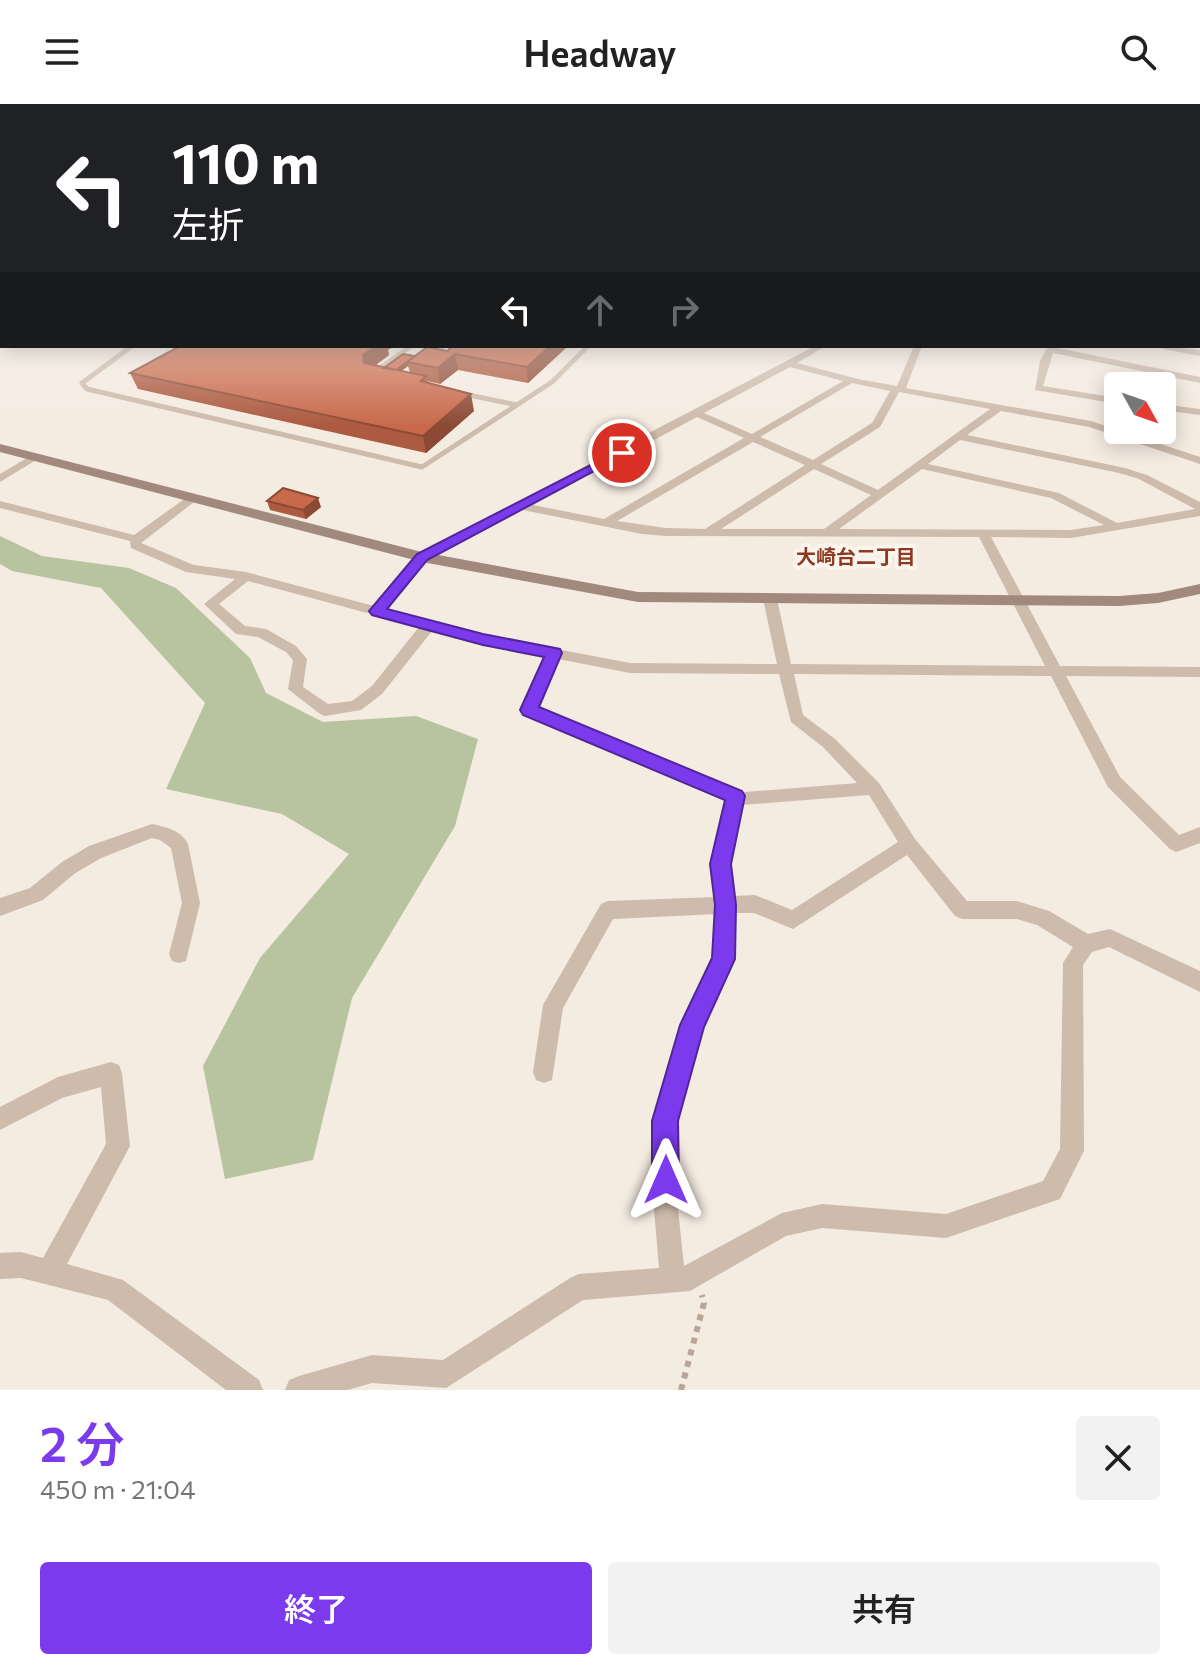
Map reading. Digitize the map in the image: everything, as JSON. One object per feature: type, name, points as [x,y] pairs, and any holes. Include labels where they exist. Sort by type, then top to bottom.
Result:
[{"type":"street","points":[[377,611],[424,557],[818,348]]},
{"type":"street","points":[[708,532],[876,425],[899,389],[917,348]]},
{"type":"street","points":[[1104,399],[1038,388],[1051,348],[1200,380]]},
{"type":"street","points":[[1187,348],[1200,353]]},
{"type":"street","points":[[790,364],[851,380],[1091,424],[1200,461]]},
{"type":"street","points":[[606,523],[851,380]]},
{"type":"street","points":[[826,533],[998,408]]},
{"type":"street","points":[[1176,409],[1200,412]]},
{"type":"street","points":[[697,413],[879,494]]},
{"type":"street","points":[[959,437],[1121,470],[1143,477],[1200,509]]},
{"type":"street","points":[[0,448],[424,557],[638,597],[1119,601],[1198,592]]},
{"type":"street","points":[[0,479],[36,457]]},
{"type":"street","points":[[920,465],[1055,495],[1115,526]]},
{"type":"street","points":[[194,497],[136,539],[135,545],[191,569],[246,576],[429,625],[630,668],[1200,672]]},
{"type":"street","points":[[0,504],[136,539]]},
{"type":"street","points":[[522,506],[642,530],[983,534],[1071,534],[1200,509]]},
{"type":"street","points":[[983,534],[1114,782],[1176,844],[1200,835]]},
{"type":"street","points":[[246,576],[211,604],[241,631],[261,632],[291,649],[300,659],[295,689],[325,710],[356,706],[377,690],[429,625]]},
{"type":"street","points":[[770,599],[796,718],[829,743],[873,788],[909,844],[962,910],[1017,910],[1042,917],[1086,944]]},
{"type":"street","points":[[554,653],[529,710],[745,799],[873,788]]},
{"type":"street","points":[[673,1279],[666,1209],[665,1121],[692,1025],[723,959],[726,905],[721,864],[735,796]]},
{"type":"street","points":[[0,907],[36,894],[68,868],[95,852],[152,831],[165,834],[179,844],[191,903],[179,954]]},
{"type":"street","points":[[544,1072],[553,1005],[608,910],[755,904],[793,920],[909,844]]},
{"type":"street","points":[[299,1390],[372,1369],[447,1382],[579,1287],[690,1278],[782,1225],[822,1216],[946,1226],[1051,1190],[1072,1151],[1073,963],[1086,944],[1110,938],[1200,982]]},
{"type":"street","points":[[0,1119],[58,1088],[111,1073],[118,1146],[49,1272]]},
{"type":"street","points":[[0,1266],[21,1265],[114,1289],[249,1390]]},
{"type":"lane","points":[[129,348],[82,383],[87,389],[422,467],[552,382],[586,348]]},
{"type":"lane","points":[[384,378],[371,375],[408,348]]},
{"type":"lane","points":[[421,363],[441,348]]},
{"type":"lane","points":[[458,393],[518,405]]},
{"type":"path","points":[[681,1390],[704,1303],[699,1273]]},
{"type":"green space","points":[[0,536],[42,556],[129,568],[176,588],[250,658],[266,693],[323,722],[416,716],[478,739],[455,826],[352,998],[313,1160],[225,1179],[203,1066],[260,958],[349,854],[282,814],[166,789],[205,703],[101,588],[12,571],[0,564]]},
{"type":"building","points":[[176,348],[373,348],[363,355],[364,363],[426,376],[421,381],[471,394],[423,436],[130,373]]},
{"type":"building","points":[[426,348],[447,351],[451,348],[548,348],[527,367],[455,354],[438,368],[407,362]]},
{"type":"building","points":[[403,354],[415,356],[396,370],[384,368]]},
{"type":"building","points":[[283,488],[318,498],[303,510],[267,501]]},
{"type":"district","name":"大崎台二丁目","points":[[856,557]]},
{"type":"route","points":[[622,453],[422,557],[377,611],[483,640],[554,653],[529,710],[735,796],[721,864],[726,905],[723,959],[692,1025],[665,1121],[666,1180]]}]
